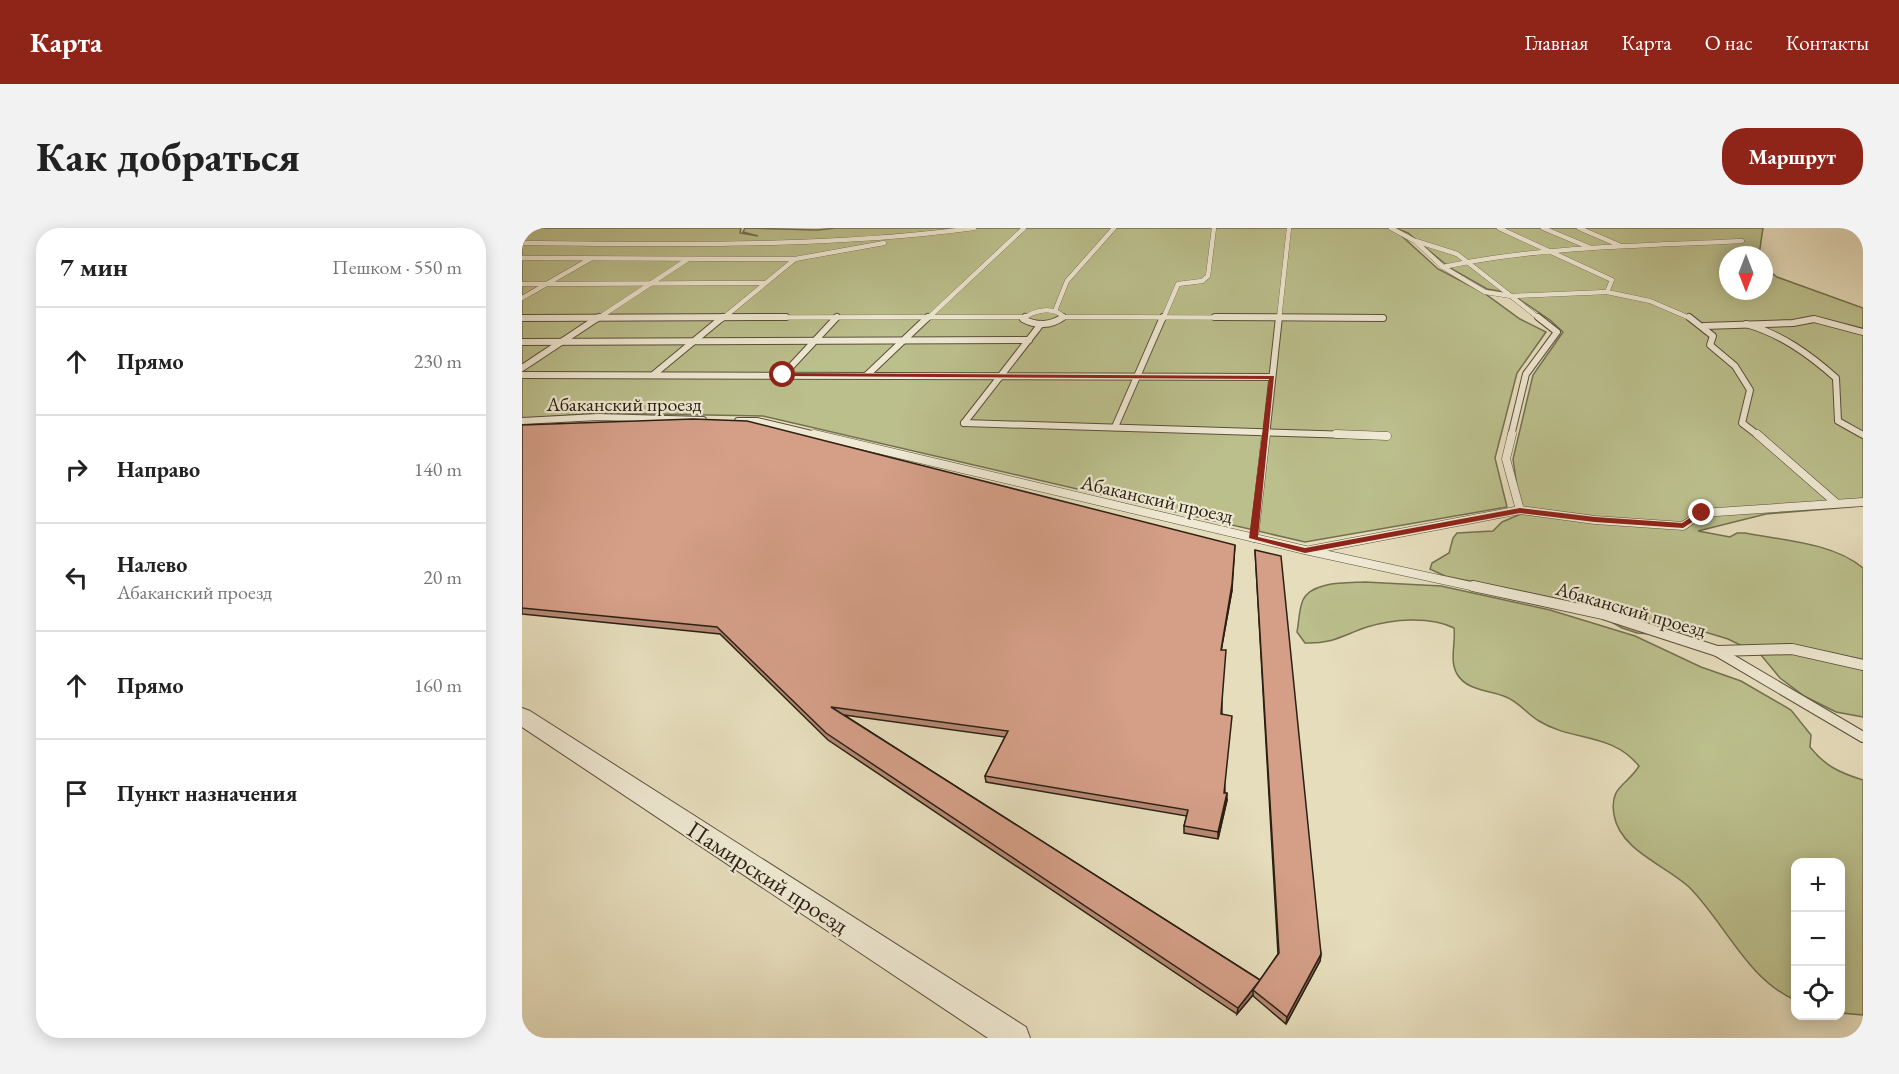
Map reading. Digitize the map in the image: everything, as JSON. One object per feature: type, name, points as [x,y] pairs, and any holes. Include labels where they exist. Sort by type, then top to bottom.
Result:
[{"type":"street","name":"Памирский проезд","points":[[522,716],[1015,1038]]},
{"type":"lane","points":[[522,258],[795,259],[975,228]]},
{"type":"lane","points":[[867,375],[1024,228]]},
{"type":"lane","points":[[1055,311],[1067,281],[1114,228]]},
{"type":"lane","points":[[1115,427],[1178,284],[1202,280],[1208,276],[1214,228]]},
{"type":"lane","points":[[1254,538],[1289,228]]},
{"type":"lane","points":[[1391,228],[1415,241],[1443,267],[1485,292],[1511,296],[1608,292],[1650,301],[1704,326],[1713,336],[1710,345],[1735,366],[1750,390],[1742,423],[1785,456],[1835,502]]},
{"type":"lane","points":[[1499,228],[1612,280],[1608,292]]},
{"type":"lane","points":[[1543,228],[1592,249]]},
{"type":"lane","points":[[1579,228],[1623,246]]},
{"type":"lane","points":[[522,243],[807,243],[927,236]]},
{"type":"lane","points":[[1415,241],[1439,246],[1468,262],[1557,332],[1526,374],[1506,459],[1520,510]]},
{"type":"lane","points":[[1443,267],[1468,262],[1623,246],[1742,242]]},
{"type":"lane","points":[[522,297],[591,258]]},
{"type":"lane","points":[[522,368],[689,259]]},
{"type":"lane","points":[[653,375],[795,259]]},
{"type":"lane","points":[[522,284],[765,283]]},
{"type":"lane","points":[[522,318],[1023,317],[1036,311],[1055,311],[1064,317],[1383,318]]},
{"type":"lane","points":[[783,375],[837,317]]},
{"type":"lane","points":[[1023,317],[1029,323],[1041,324],[1059,321],[1064,317]]},
{"type":"lane","points":[[1704,326],[1814,319],[1863,332]]},
{"type":"lane","points":[[1041,324],[964,423],[1387,435]]},
{"type":"lane","points":[[1746,324],[1763,328],[1787,339],[1813,356],[1836,378],[1838,421],[1863,435]]},
{"type":"lane","points":[[522,342],[1029,340]]},
{"type":"lane","points":[[522,375],[1272,377]]},
{"type":"lane","name":"Абаканский проезд","points":[[522,421],[598,417],[712,420]]},
{"type":"lane","name":"Абаканский проезд","points":[[723,420],[757,421],[1305,550],[1603,614],[1717,651],[1863,737]]},
{"type":"lane","points":[[1305,550],[1520,510],[1595,520],[1683,526],[1702,513],[1791,508],[1835,502],[1863,502]]},
{"type":"lane","points":[[1717,651],[1792,649],[1863,665]]},
{"type":"green space","points":[[522,228],[741,228],[740,233],[758,236],[743,232],[745,228],[817,230],[836,228],[1393,228],[1438,269],[1484,293],[1520,319],[1546,332],[1517,373],[1495,458],[1507,507],[1305,542],[763,416],[598,413],[522,419]]},
{"type":"green space","points":[[1395,228],[1763,228],[1760,246],[1719,246],[1719,300],[1773,300],[1773,274],[1863,308],[1863,506],[1766,514],[1698,531],[1730,537],[1737,533],[1745,533],[1807,544],[1838,553],[1863,568],[1863,717],[1836,712],[1804,696],[1780,678],[1761,655],[1728,639],[1692,628],[1666,635],[1637,633],[1622,628],[1578,603],[1445,576],[1430,569],[1432,563],[1449,553],[1453,538],[1457,533],[1493,531],[1502,522],[1521,514],[1513,459],[1533,375],[1563,332],[1550,320],[1510,293],[1487,289],[1450,268],[1408,233]]},
{"type":"green space","points":[[1340,583],[1441,586],[1550,610],[1635,636],[1701,667],[1741,681],[1791,710],[1811,735],[1810,747],[1821,759],[1840,771],[1863,780],[1863,1015],[1845,1013],[1845,858],[1791,858],[1791,998],[1763,979],[1750,965],[1689,887],[1645,856],[1625,838],[1618,827],[1613,805],[1620,787],[1639,766],[1628,755],[1604,742],[1552,728],[1511,699],[1466,684],[1455,669],[1454,628],[1444,624],[1423,620],[1388,622],[1331,640],[1305,643],[1297,632],[1303,600],[1314,589]]},
{"type":"building","points":[[693,419],[747,421],[1235,545],[1232,584],[1221,650],[1226,650],[1221,714],[1232,716],[1224,793],[1227,793],[1218,832],[1184,826],[1188,810],[985,776],[1008,731],[831,707],[1260,980],[1238,1008],[826,733],[717,627],[522,608],[522,425]]},
{"type":"building","points":[[1255,550],[1281,556],[1321,954],[1287,1017],[1253,990],[1279,953]]},
{"type":"route","points":[[783,375],[1233,375],[1272,377],[1254,538],[1305,550],[1520,510],[1595,520],[1683,526],[1702,513]]}]
